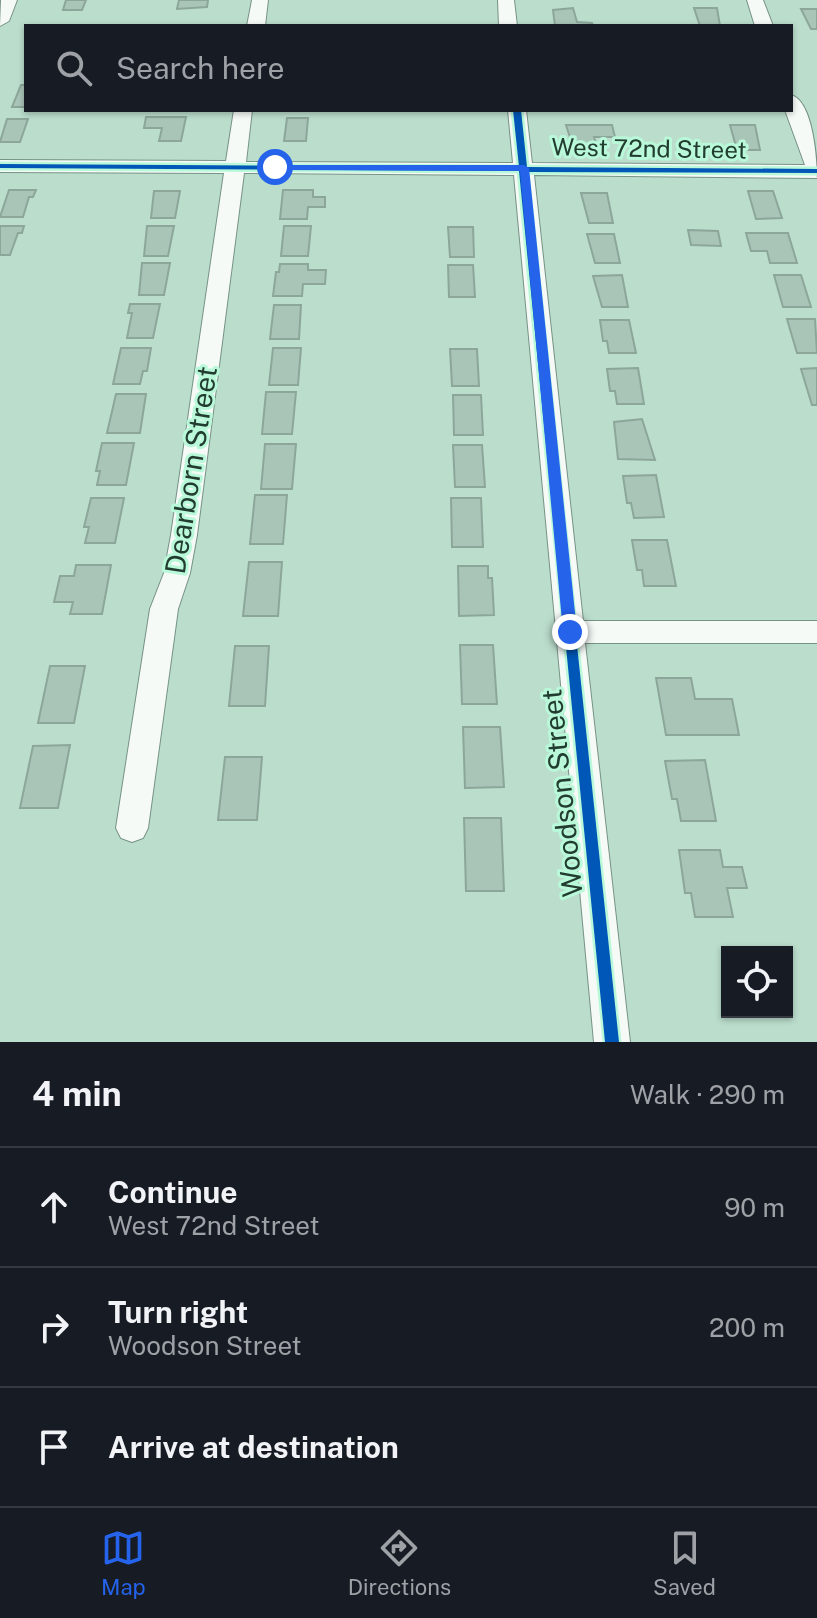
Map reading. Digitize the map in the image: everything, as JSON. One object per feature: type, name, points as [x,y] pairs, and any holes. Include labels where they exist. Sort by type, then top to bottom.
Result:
[{"type":"street","points":[[0,21],[9,0]]},
{"type":"street","points":[[256,24],[260,0]]},
{"type":"street","points":[[506,0],[508,24]]},
{"type":"street","points":[[755,0],[763,24]]},
{"type":"street","points":[[793,106],[817,171]]},
{"type":"street","name":"Dearborn Street","points":[[132,828],[164,609],[177,573],[184,535],[243,112]]},
{"type":"street","name":"Woodson Street","points":[[517,112],[612,1042]]},
{"type":"street","name":"West 72nd Street","points":[[0,166],[817,171]]},
{"type":"street","points":[[570,632],[817,632]]},
{"type":"building","points":[[66,0],[86,0],[82,10],[63,10]]},
{"type":"building","points":[[179,0],[208,0],[207,7],[177,9]]},
{"type":"building","points":[[573,8],[577,22],[592,24],[555,24],[553,10]]},
{"type":"building","points":[[694,8],[717,8],[720,24],[699,24]]},
{"type":"building","points":[[801,9],[817,9],[817,29],[811,29]]},
{"type":"building","points":[[21,85],[24,85],[24,107],[12,107]]},
{"type":"building","points":[[146,117],[186,117],[181,141],[159,141],[162,128],[144,128]]},
{"type":"building","points":[[287,118],[308,118],[306,141],[284,141]]},
{"type":"building","points":[[7,119],[28,119],[20,142],[0,142]]},
{"type":"building","points":[[566,125],[612,125],[615,137],[594,137],[598,150],[574,150]]},
{"type":"building","points":[[730,125],[755,125],[760,150],[737,150]]},
{"type":"building","points":[[9,190],[36,190],[33,197],[29,197],[23,217],[0,217]]},
{"type":"building","points":[[283,190],[313,190],[313,197],[325,197],[325,207],[308,207],[307,219],[280,219]]},
{"type":"building","points":[[154,191],[180,191],[175,218],[151,218]]},
{"type":"building","points":[[748,191],[773,191],[782,218],[756,219]]},
{"type":"building","points":[[581,193],[607,193],[613,223],[589,223]]},
{"type":"building","points":[[0,226],[24,226],[10,255],[0,255]]},
{"type":"building","points":[[147,226],[174,226],[168,256],[144,256]]},
{"type":"building","points":[[284,226],[311,226],[308,256],[281,256]]},
{"type":"building","points":[[448,227],[473,227],[474,257],[450,257]]},
{"type":"building","points":[[688,230],[718,231],[721,246],[691,245]]},
{"type":"building","points":[[746,233],[788,233],[797,263],[770,263],[767,251],[751,251]]},
{"type":"building","points":[[587,234],[614,234],[620,263],[595,263]]},
{"type":"building","points":[[142,263],[170,263],[164,295],[139,295]]},
{"type":"building","points":[[280,264],[308,264],[308,270],[326,270],[325,284],[303,284],[302,296],[273,296]]},
{"type":"building","points":[[448,265],[473,265],[475,297],[449,297]]},
{"type":"building","points":[[622,275],[628,307],[602,307],[593,276]]},
{"type":"building","points":[[774,275],[801,275],[811,307],[783,307]]},
{"type":"building","points":[[130,304],[160,304],[153,338],[127,338],[132,313],[128,313]]},
{"type":"building","points":[[274,305],[301,305],[299,339],[270,339]]},
{"type":"building","points":[[787,319],[815,319],[817,353],[797,353]]},
{"type":"building","points":[[600,320],[629,320],[636,353],[609,353],[607,341],[603,341]]},
{"type":"building","points":[[121,348],[151,348],[147,371],[143,371],[140,384],[113,384]]},
{"type":"building","points":[[273,348],[301,348],[298,385],[269,385]]},
{"type":"building","points":[[450,349],[477,349],[479,386],[452,386]]},
{"type":"building","points":[[638,368],[644,404],[617,404],[615,391],[610,391],[607,369]]},
{"type":"building","points":[[817,368],[817,405],[812,405],[801,369]]},
{"type":"building","points":[[266,392],[296,392],[292,434],[262,434]]},
{"type":"building","points":[[116,394],[146,394],[140,433],[107,433]]},
{"type":"building","points":[[453,395],[481,395],[483,435],[454,435]]},
{"type":"building","points":[[642,419],[655,460],[618,459],[614,422]]},
{"type":"building","points":[[102,443],[134,443],[126,485],[97,485],[100,471],[96,471]]},
{"type":"building","points":[[265,444],[296,444],[292,489],[261,489]]},
{"type":"building","points":[[453,445],[482,445],[485,487],[455,487]]},
{"type":"building","points":[[656,475],[664,517],[634,518],[631,503],[627,503],[623,476]]},
{"type":"building","points":[[255,495],[287,495],[283,544],[250,544]]},
{"type":"building","points":[[91,498],[124,498],[115,543],[85,543],[89,527],[84,527]]},
{"type":"building","points":[[451,498],[481,498],[483,547],[452,547]]},
{"type":"building","points":[[632,540],[667,540],[676,586],[644,586],[642,570],[637,570]]},
{"type":"building","points":[[249,562],[282,562],[278,616],[243,616]]},
{"type":"building","points":[[76,565],[111,565],[102,614],[70,614],[73,602],[54,602],[60,576],[74,576]]},
{"type":"building","points":[[458,566],[488,566],[488,578],[492,578],[494,615],[459,616]]},
{"type":"building","points":[[460,645],[493,645],[497,704],[462,704]]},
{"type":"building","points":[[235,646],[269,646],[265,706],[229,706]]},
{"type":"building","points":[[50,666],[85,666],[74,723],[38,723]]},
{"type":"building","points":[[656,678],[691,678],[695,699],[732,699],[739,735],[666,735]]},
{"type":"building","points":[[463,727],[500,727],[504,787],[465,788]]},
{"type":"building","points":[[70,745],[58,808],[20,808],[33,746]]},
{"type":"building","points":[[225,757],[262,757],[257,820],[218,820]]},
{"type":"building","points":[[705,760],[716,821],[681,821],[677,799],[672,799],[665,761]]},
{"type":"building","points":[[464,818],[501,818],[504,891],[466,891]]},
{"type":"building","points":[[679,850],[720,850],[723,867],[742,867],[747,888],[727,888],[733,917],[695,917],[691,893],[685,893]]},
{"type":"cycle path","points":[[517,112],[612,1042]]},
{"type":"cycle path","points":[[0,166],[817,171]]},
{"type":"route","points":[[275,167],[524,168],[570,632]]}]
